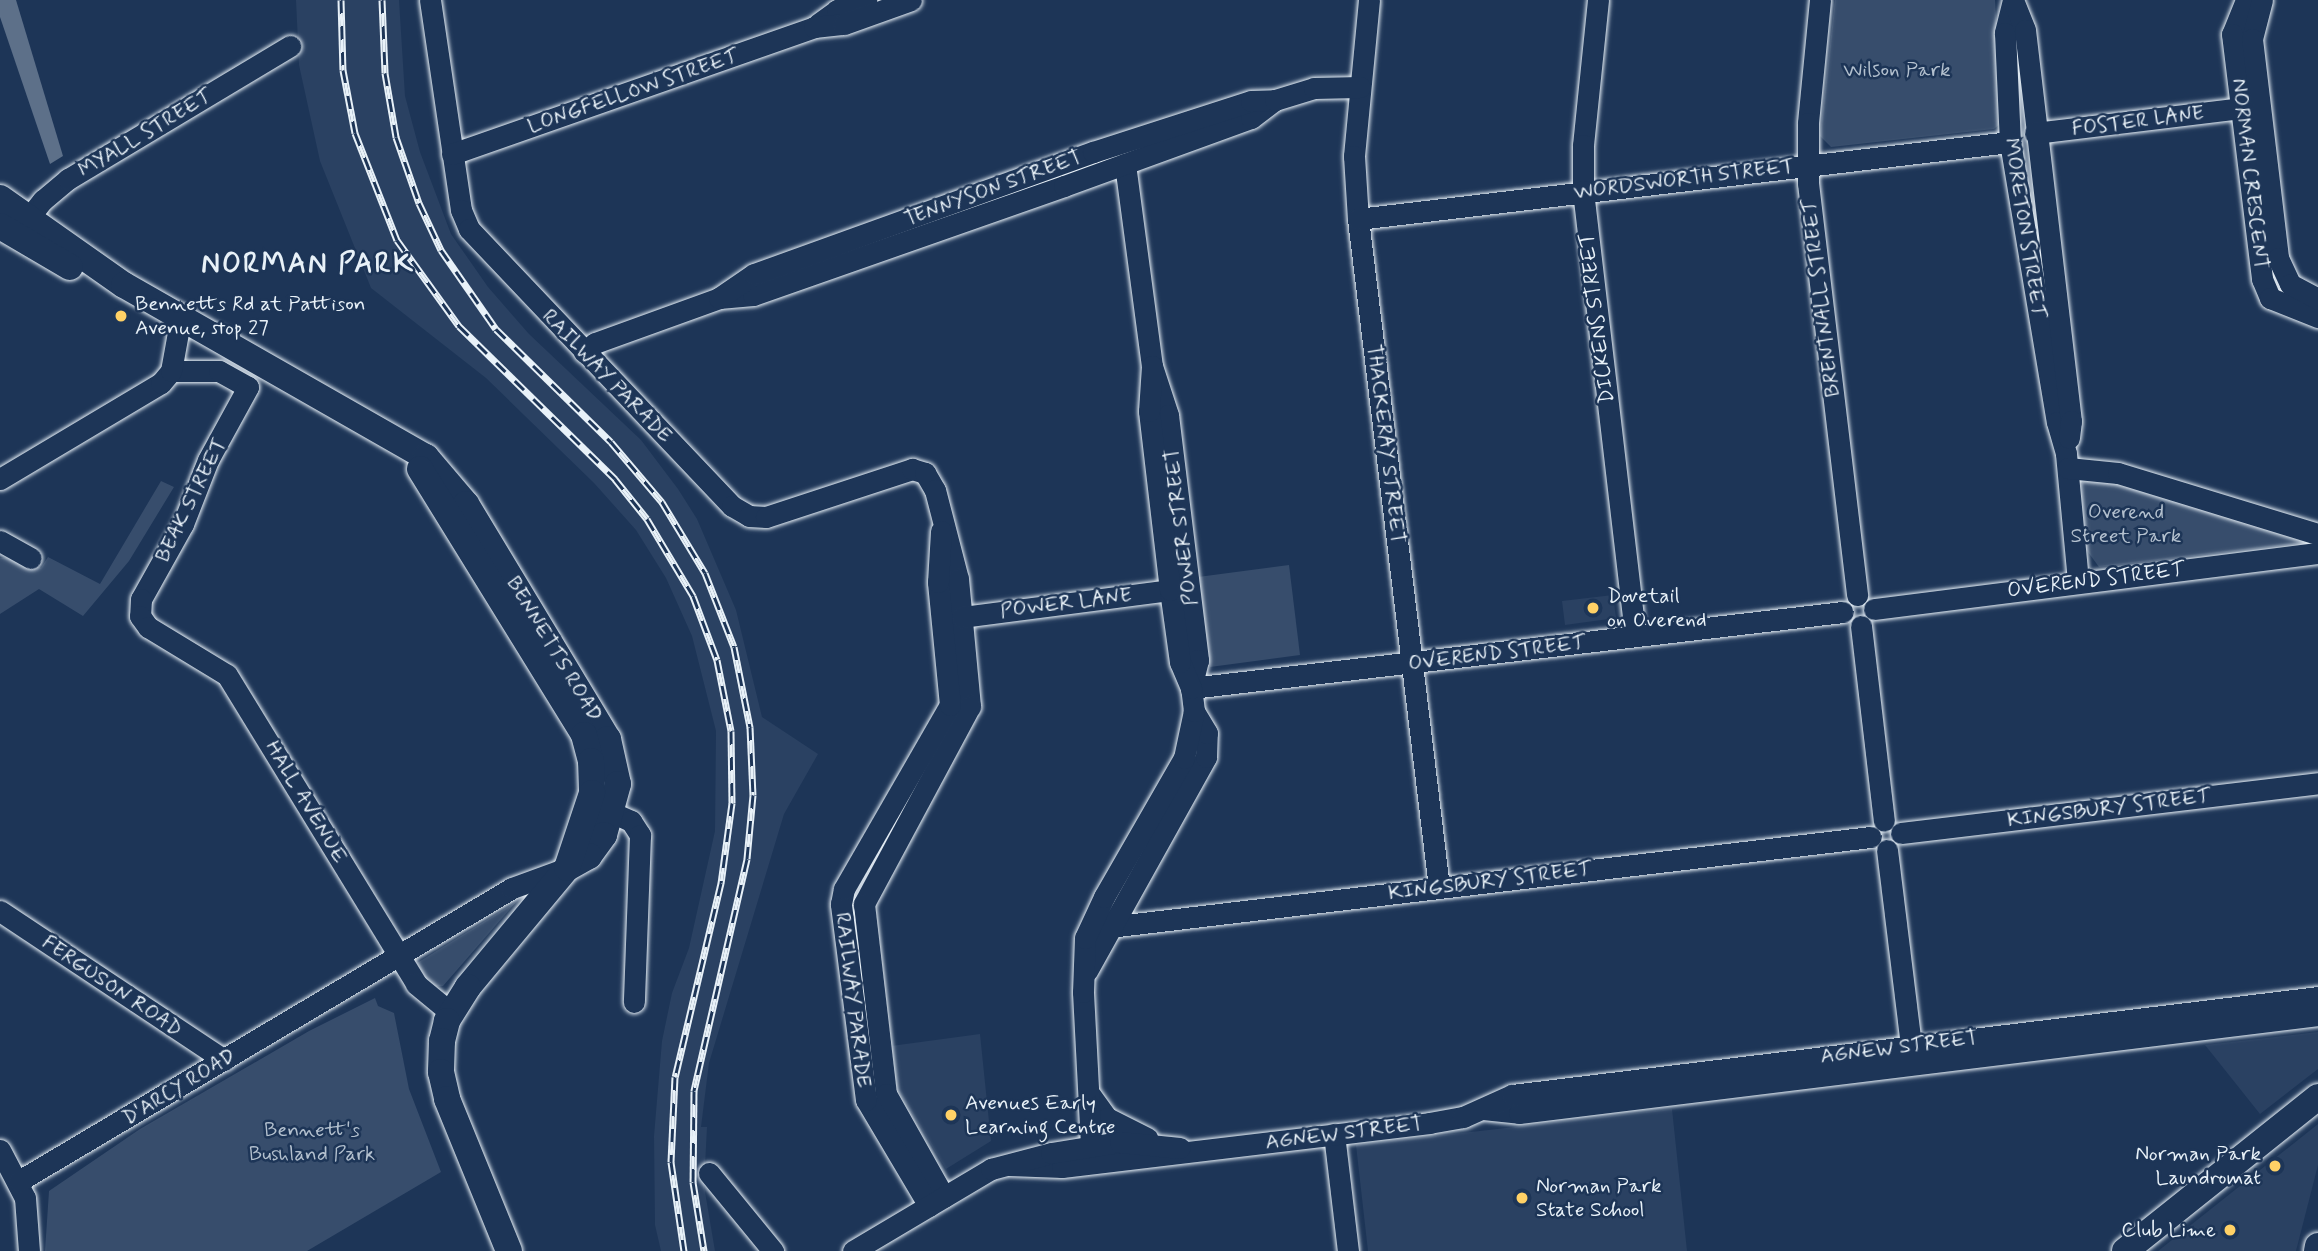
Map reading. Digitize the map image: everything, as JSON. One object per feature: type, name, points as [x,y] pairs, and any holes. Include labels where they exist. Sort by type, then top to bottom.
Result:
[{"type":"main road","name":"BENNETTS ROAD","points":[[8,214],[88,276],[124,285],[181,316],[426,457],[450,481],[588,747],[593,779],[590,808],[568,869]]},
{"type":"main road","name":"BENNETTS ROAD","points":[[502,582],[608,739],[617,768],[613,813],[589,856],[568,869],[451,1013],[440,1051],[444,1086],[509,1251]]},
{"type":"main road","points":[[2125,1251],[2314,1103]]},
{"type":"main road","points":[[2317,1251],[2318,1246]]},
{"type":"street","name":"RAILWAY PARADE","points":[[430,0],[452,155],[468,229],[743,514],[770,516],[885,475],[916,469],[931,481],[957,568],[970,694],[967,717],[863,904],[886,1094],[912,1160]]},
{"type":"street","name":"LONGFELLOW STREET","points":[[814,27],[837,10],[866,0]]},
{"type":"street","name":"LONGFELLOW STREET","points":[[452,155],[814,27],[844,24],[911,0]]},
{"type":"street","name":"THACKERAY STREET","points":[[1369,0],[1354,156],[1358,219],[1439,887]]},
{"type":"street","name":"DICKENS STREET","points":[[1598,0],[1583,145],[1583,191],[1634,636]]},
{"type":"street","name":"BRENTNALL STREET","points":[[1820,0],[1807,165],[1857,595]]},
{"type":"street","name":"MORETON STREET","points":[[2013,0],[2025,30],[2035,134],[2071,421],[2067,461]]},
{"type":"street","name":"MORETON STREET","points":[[2013,0],[2005,33],[2010,142],[2057,422],[2067,461],[2078,582]]},
{"type":"street","name":"NORMAN CRESCENT","points":[[2246,0],[2232,31],[2266,295],[2318,317]]},
{"type":"street","name":"NORMAN CRESCENT","points":[[2262,0],[2252,39],[2278,258],[2293,287],[2318,299]]},
{"type":"street","name":"MYALL STREET","points":[[8,214],[290,46]]},
{"type":"street","name":"TENNYSON STREET","points":[[719,298],[745,278],[788,261],[1108,147],[1251,102],[1275,100],[1314,88],[1360,87]]},
{"type":"street","name":"TENNYSON STREET","points":[[584,352],[595,343],[719,298],[753,295],[1125,164],[1251,118],[1275,100]]},
{"type":"street","name":"FOSTER LANE","points":[[2035,134],[2242,108]]},
{"type":"street","name":"WORDSWORTH STREET","points":[[1358,219],[2010,142]]},
{"type":"street","name":"POWER STREET","points":[[1125,164],[1152,366],[1168,415],[1198,660],[1191,688]]},
{"type":"street","points":[[0,479],[155,388],[171,371],[181,316]]},
{"type":"street","name":"POWER STREET","points":[[1091,1145],[1083,978],[1088,929],[1184,758],[1194,710],[1191,688],[1179,657],[1170,590],[1149,411],[1152,366]]},
{"type":"street","name":"BEAK STREET","points":[[139,613],[141,599],[183,524],[208,460],[248,387],[219,371],[171,371]]},
{"type":"street","points":[[2067,461],[2118,472],[2318,534]]},
{"type":"street","name":"RAILWAY PARADE","points":[[937,1201],[912,1160],[864,1095],[841,904],[844,889],[950,705],[938,582],[942,519]]},
{"type":"street","points":[[0,541],[31,558]]},
{"type":"street","name":"OVEREND STREET","points":[[1874,608],[2318,553]]},
{"type":"street","name":"POWER LANE","points":[[962,617],[1170,590]]},
{"type":"street","points":[[1857,595],[1870,599],[1874,608],[1872,618],[1861,626],[1851,623],[1843,612],[1846,602],[1857,595]]},
{"type":"street","name":"OVEREND STREET","points":[[1191,688],[1843,612]]},
{"type":"street","name":"HALL AVENUE","points":[[139,613],[148,626],[227,675],[421,991],[451,1013]]},
{"type":"street","points":[[1861,626],[1911,1045]]},
{"type":"street","name":"POWER STREET","points":[[1083,978],[1206,757],[1207,733],[1194,710]]},
{"type":"street","name":"KINGSBURY STREET","points":[[1109,927],[2318,783]]},
{"type":"street","points":[[613,813],[631,821],[640,835],[634,1002]]},
{"type":"street","name":"BENNETTS ROAD","points":[[399,956],[524,882],[568,869]]},
{"type":"street","name":"FERGUSON ROAD","points":[[0,911],[224,1060]]},
{"type":"street","name":"D'ARCY ROAD","points":[[19,1181],[399,956]]},
{"type":"street","name":"AGNEW STREET","points":[[1009,1164],[1062,1167],[1461,1118],[1511,1094],[2318,997]]},
{"type":"street","name":"AGNEW STREET","points":[[1483,1109],[1519,1113],[2318,1015]]},
{"type":"street","points":[[1090,1094],[1107,1118],[1162,1144]]},
{"type":"street","points":[[1334,1134],[1348,1251]]},
{"type":"street","name":"AGNEW STREET","points":[[853,1251],[988,1170],[1091,1145],[1137,1141],[1203,1150]]},
{"type":"street","points":[[0,1150],[19,1181],[29,1214],[29,1251]]},
{"type":"street","points":[[709,1173],[773,1251]]},
{"type":"shaded area","points":[[0,0],[16,0],[63,156],[50,164],[0,17]]},
{"type":"shaded area","points":[[296,0],[399,0],[405,96],[420,152],[451,234],[488,287],[529,334],[641,440],[678,489],[697,519],[736,610],[762,717],[818,754],[784,814],[709,1063],[701,1127],[707,1127],[704,1186],[715,1251],[661,1251],[655,1225],[654,1136],[662,1041],[672,993],[689,948],[715,831],[716,731],[692,636],[666,578],[636,530],[594,483],[486,378],[371,288],[320,161],[299,65]]},
{"type":"shaded area","points":[[1613,595],[1616,618],[1565,625],[1562,601]]},
{"type":"shaded area","points":[[2318,1032],[2318,1069],[2260,1114],[2205,1045]]},
{"type":"shaded area","name":"Avenues Early Learning Centre","points":[[980,1034],[991,1141],[946,1169],[897,1088],[891,1046]]},
{"type":"shaded area","name":"Norman Park State School","points":[[1672,1109],[1687,1251],[1368,1251],[1356,1145]]},
{"type":"shaded area","points":[[2318,1124],[2318,1165],[2296,1251],[2158,1251]]},
{"type":"green space","name":"Wilson Park","points":[[1835,0],[1995,0],[2002,122],[1994,129],[1831,147],[1820,136]]},
{"type":"green space","name":"Overend Street Park","points":[[2089,473],[2304,539],[2304,543],[2099,567],[2085,548],[2080,487]]},
{"type":"green space","points":[[161,481],[174,487],[129,561],[83,616],[39,589],[0,614],[0,558],[21,556],[41,568],[48,557],[100,584]]},
{"type":"green space","points":[[1289,565],[1300,655],[1210,667],[1198,577]]},
{"type":"green space","points":[[516,902],[443,986],[431,987],[417,963]]},
{"type":"green space","name":"Bennett's Bushland Park","points":[[375,998],[378,1006],[394,1013],[409,1089],[441,1172],[307,1251],[45,1251],[49,1191],[140,1129],[309,1031]]},
{"type":"railway","points":[[341,0],[343,70],[355,133],[397,240],[459,326],[615,479],[647,519],[693,596],[717,660],[731,731],[732,803],[721,883],[675,1077],[671,1162],[684,1251]]},
{"type":"railway","points":[[382,0],[385,73],[396,137],[419,203],[441,250],[496,329],[611,442],[662,502],[705,573],[734,647],[750,727],[753,795],[747,859],[694,1091],[693,1182],[704,1251]]},
{"type":"place","name":"Bennetts Rd at Pattison Avenue, stop 27","points":[[121,316]]},
{"type":"place","name":"Dovetail on Overend","points":[[1593,608]]},
{"type":"place","name":"Avenues Early Learning Centre","points":[[951,1115]]},
{"type":"place","name":"Norman Park Laundromat","points":[[2275,1166]]},
{"type":"place","name":"Norman Park State School","points":[[1522,1198]]},
{"type":"place","name":"Club Lime","points":[[2230,1230]]},
{"type":"district","name":"NORMAN PARK","points":[[308,265]]}]
